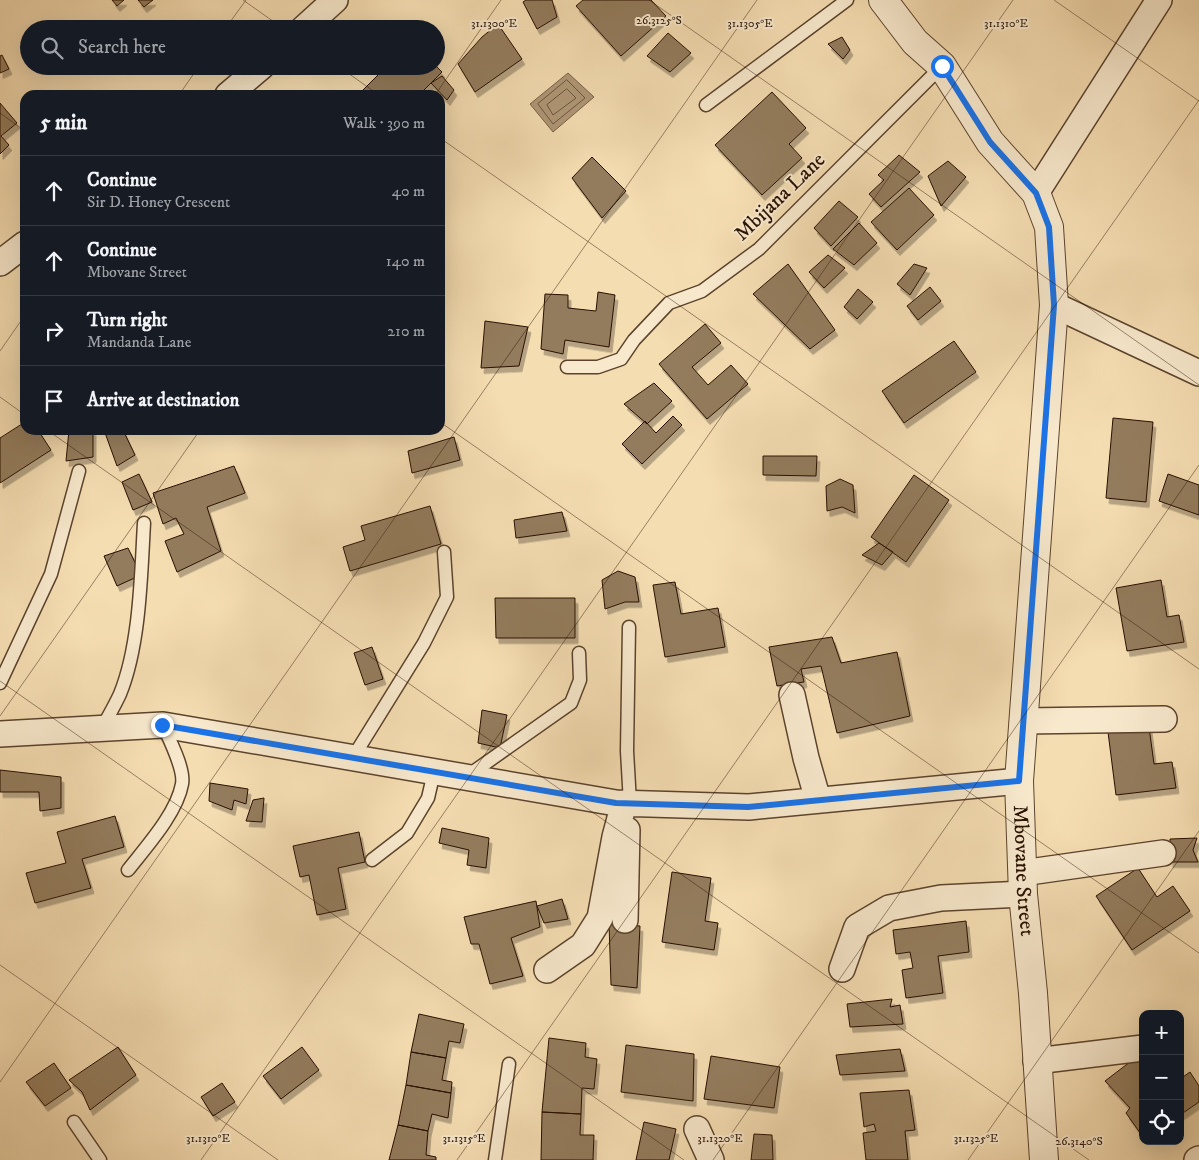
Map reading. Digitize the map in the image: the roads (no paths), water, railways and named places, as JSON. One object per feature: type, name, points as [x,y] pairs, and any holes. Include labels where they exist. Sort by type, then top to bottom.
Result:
[{"type":"street","points":[[313,20],[335,0]]},
{"type":"street","points":[[884,0],[915,42],[942,66],[990,142],[1036,193],[1159,0]]},
{"type":"street","points":[[234,90],[251,75]]},
{"type":"street","name":"Mbovane Street","points":[[1036,193],[1049,227],[1054,305],[1019,781],[1022,883],[1033,993],[1044,1160]]},
{"type":"street","points":[[0,263],[20,248]]},
{"type":"street","points":[[1054,305],[1199,372]]},
{"type":"street","points":[[792,695],[818,800]]},
{"type":"street","points":[[1024,721],[1164,719]]},
{"type":"street","points":[[0,734],[162,725],[465,778],[627,803],[748,807],[1019,781]]},
{"type":"street","points":[[625,920],[627,803]]},
{"type":"street","points":[[546,970],[583,945],[600,918],[614,837],[627,803]]},
{"type":"street","points":[[842,969],[857,926],[889,908],[1022,883],[1163,853]]},
{"type":"street","points":[[1036,1061],[1139,1048]]},
{"type":"street","points":[[697,1129],[711,1160]]},
{"type":"lane","points":[[706,104],[847,0]]},
{"type":"lane","name":"Mbijana Lane","points":[[567,367],[598,367],[621,359],[634,340],[669,303],[702,291],[759,249],[942,66]]},
{"type":"lane","points":[[0,683],[51,574],[79,471]]},
{"type":"lane","points":[[102,728],[120,693],[133,645],[140,592],[144,523]]},
{"type":"lane","points":[[352,758],[424,643],[447,597],[444,552]]},
{"type":"lane","points":[[627,803],[629,627]]},
{"type":"lane","points":[[465,778],[571,703],[580,680],[579,653]]},
{"type":"lane","points":[[128,870],[165,823],[183,783],[176,755],[162,725]]},
{"type":"lane","points":[[372,860],[407,832],[428,798],[434,772]]},
{"type":"lane","points":[[495,1160],[509,1064]]},
{"type":"lane","points":[[74,1122],[100,1160]]},
{"type":"water","points":[[568,73],[594,97],[553,132],[530,104]]}]
